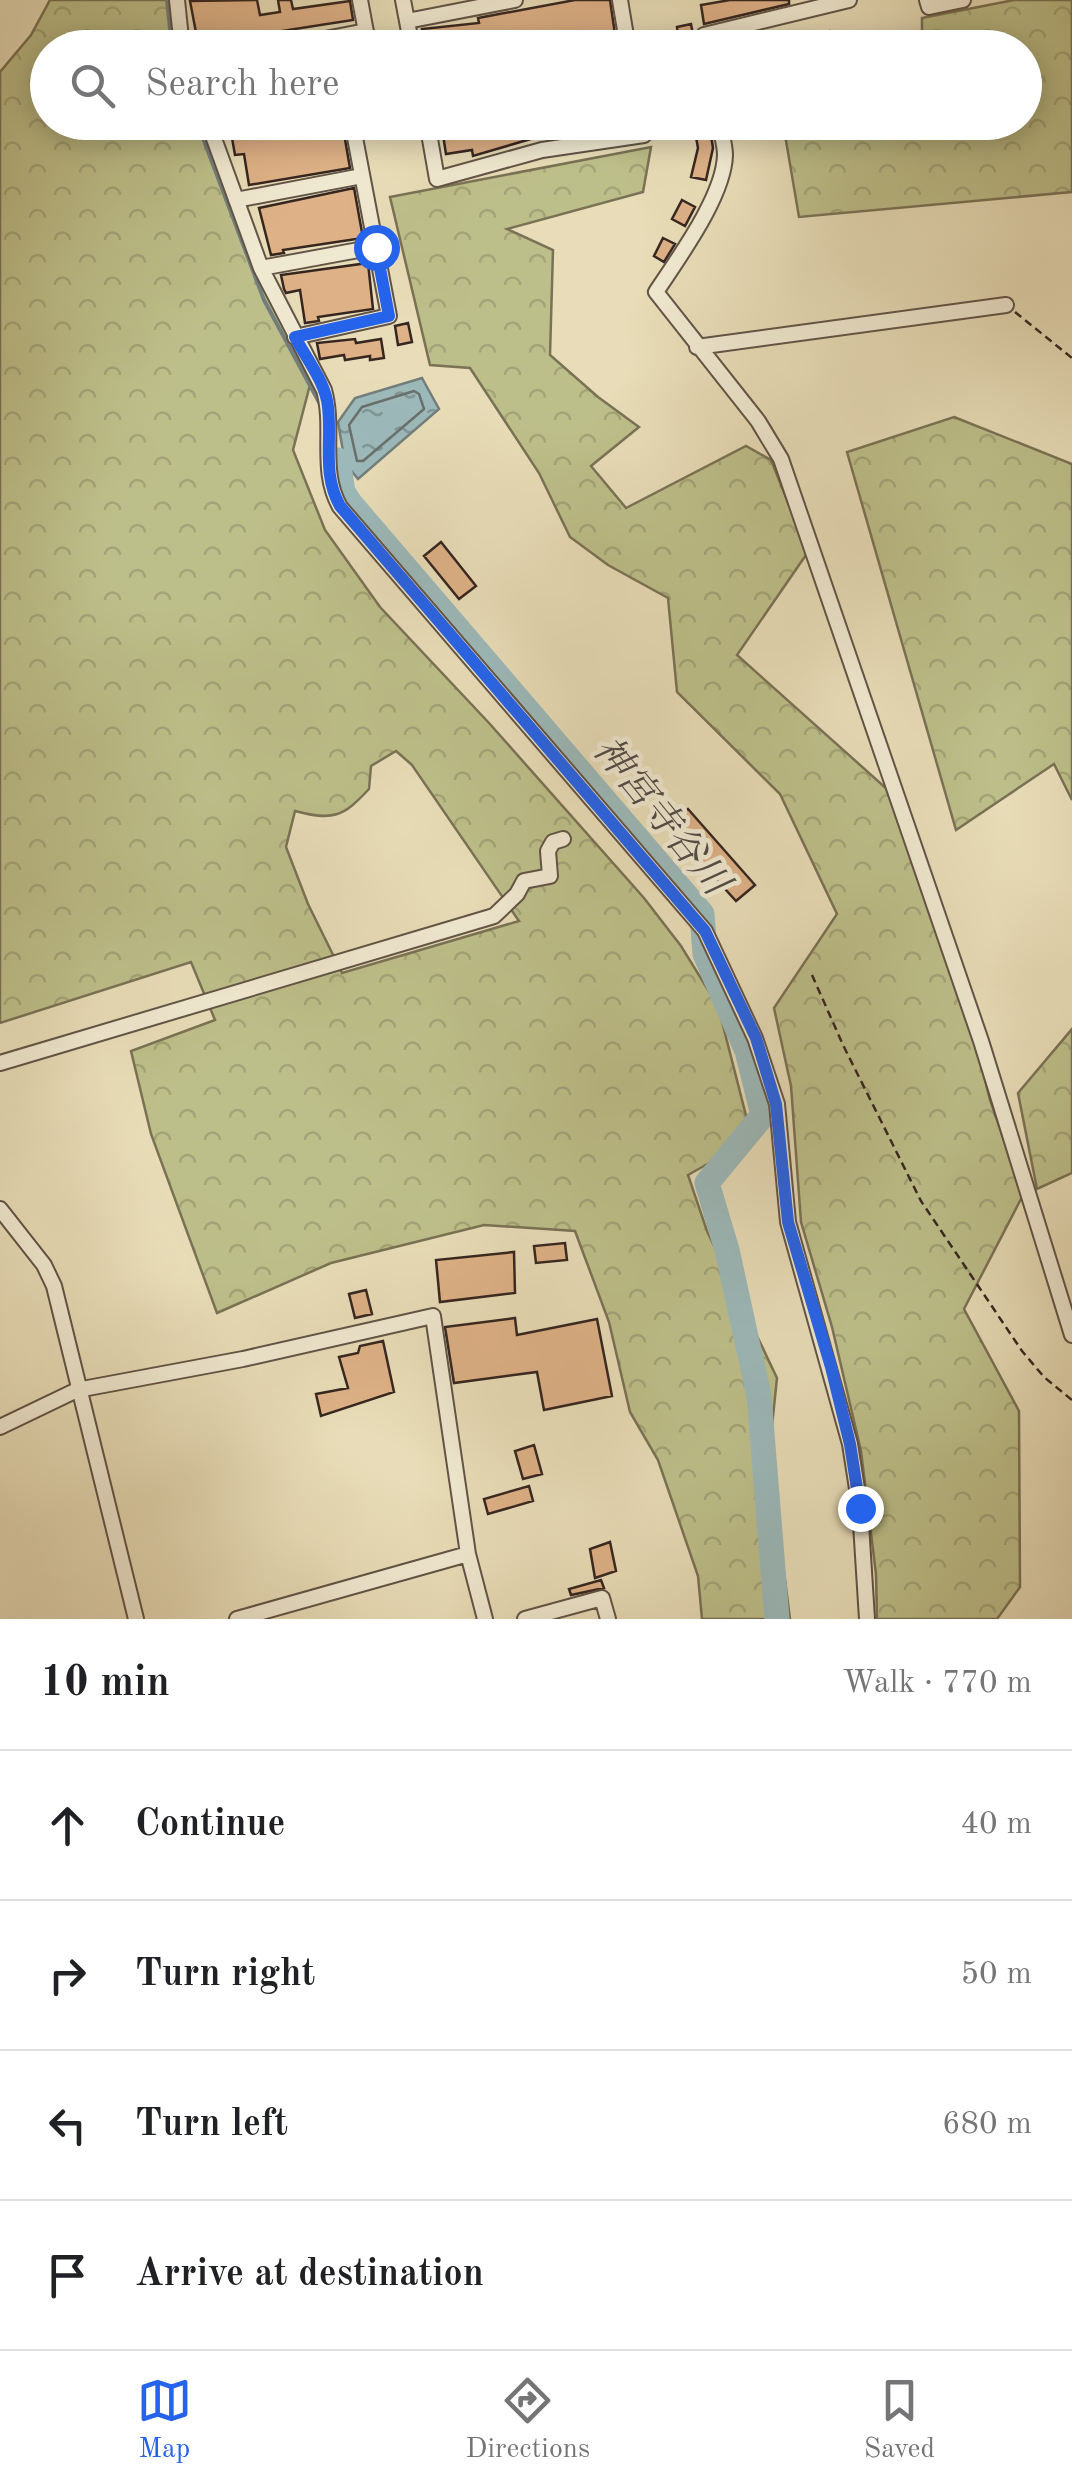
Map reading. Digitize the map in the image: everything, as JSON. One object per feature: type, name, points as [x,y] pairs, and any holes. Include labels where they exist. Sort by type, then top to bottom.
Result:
[{"type":"street","points":[[177,0],[180,30]]},
{"type":"street","points":[[360,0],[366,30]]},
{"type":"street","points":[[403,0],[409,30]]},
{"type":"street","points":[[407,20],[515,0]]},
{"type":"street","points":[[620,0],[625,30]]},
{"type":"street","points":[[725,30],[849,0]]},
{"type":"street","points":[[928,0],[929,6],[962,0]]},
{"type":"street","points":[[215,140],[262,268],[328,405],[328,472],[340,506],[705,931],[756,1038],[776,1104],[788,1222],[850,1444],[860,1508],[867,1619]]},
{"type":"street","points":[[295,337],[389,316],[355,140]]},
{"type":"street","points":[[429,140],[437,179],[542,150],[610,140]]},
{"type":"street","points":[[722,140],[725,156],[718,184],[697,230],[656,292],[758,421],[781,459],[982,1041],[1072,1335]]},
{"type":"street","points":[[236,200],[362,176]]},
{"type":"street","points":[[262,268],[376,247]]},
{"type":"street","points":[[697,348],[1006,305]]},
{"type":"street","points":[[0,1063],[494,916],[517,894],[524,881],[550,876],[549,847],[564,840]]},
{"type":"street","points":[[0,1209],[44,1265],[54,1286],[136,1619]]},
{"type":"street","points":[[0,1428],[77,1390],[243,1359],[433,1316],[468,1554],[485,1619]]},
{"type":"street","points":[[237,1619],[259,1616],[468,1554]]},
{"type":"street","points":[[524,1619],[602,1598],[608,1619]]},
{"type":"path","points":[[1006,305],[1072,358]]},
{"type":"path","points":[[812,974],[843,1045],[922,1201],[1022,1351],[1044,1377],[1072,1400]]},
{"type":"green space","points":[[50,0],[172,0],[173,30],[34,30]]},
{"type":"green space","points":[[1014,0],[1072,0],[1072,192],[799,217],[786,140],[1042,140],[1042,30],[922,30],[922,18]]},
{"type":"green space","points":[[30,36],[30,140],[208,140],[242,238],[311,381],[293,450],[325,530],[380,607],[644,898],[681,946],[718,1006],[752,1139],[688,1175],[707,1231],[777,1378],[769,1455],[790,1619],[702,1619],[698,1576],[658,1460],[630,1412],[609,1322],[575,1231],[484,1225],[331,1263],[217,1313],[151,1134],[131,1051],[215,1020],[191,962],[0,1023],[0,72]],"holes":[[[396,751],[412,765],[519,921],[342,973],[308,904],[286,847],[295,811],[319,816],[344,811],[369,789],[371,766]]]},
{"type":"green space","points":[[651,147],[643,192],[507,229],[553,250],[550,355],[639,427],[591,466],[626,508],[746,446],[771,460],[808,552],[737,655],[888,790],[951,942],[990,1100],[1023,1195],[964,1309],[1019,1411],[1020,1587],[997,1619],[877,1619],[876,1574],[861,1451],[832,1327],[801,1222],[791,1086],[774,1008],[837,914],[780,794],[677,692],[668,598],[608,565],[570,537],[539,473],[470,368],[430,365],[390,197]]},
{"type":"green space","points":[[954,417],[1072,464],[1072,800],[1054,764],[956,830],[847,452]]},
{"type":"green space","points":[[1072,1029],[1072,1173],[1037,1189],[1018,1093]]},
{"type":"water","points":[[422,378],[439,409],[358,479],[345,463],[338,422],[355,398]]},
{"type":"building","points":[[257,0],[260,15],[280,12],[278,0],[291,0],[293,9],[350,1],[353,20],[288,30],[196,30],[190,1]]},
{"type":"building","points":[[575,0],[610,0],[614,30],[422,29],[479,23],[478,18]]},
{"type":"building","points":[[730,0],[789,0],[789,4],[704,24],[701,5]]},
{"type":"building","points":[[691,24],[692,30],[677,30]]},
{"type":"building","points":[[232,140],[345,140],[350,168],[249,185],[244,154],[235,155]]},
{"type":"building","points":[[444,140],[527,140],[473,156],[472,150],[446,154]]},
{"type":"building","points":[[697,140],[712,140],[706,180],[691,177]]},
{"type":"building","points":[[354,188],[363,238],[271,255],[259,208]]},
{"type":"building","points":[[682,200],[695,207],[685,226],[672,219]]},
{"type":"building","points":[[663,238],[675,244],[664,262],[654,256]]},
{"type":"building","points":[[368,263],[373,309],[318,317],[319,321],[305,323],[300,290],[286,293],[284,289],[281,275]]},
{"type":"building","points":[[408,323],[412,342],[398,345],[395,326]]},
{"type":"building","points":[[355,339],[356,343],[381,339],[384,358],[345,360],[344,355],[320,359],[317,343]]},
{"type":"building","points":[[441,542],[476,586],[459,599],[424,556]]},
{"type":"building","points":[[688,809],[755,885],[736,901],[669,827]]},
{"type":"building","points":[[565,1243],[567,1260],[536,1263],[534,1246]]},
{"type":"building","points":[[514,1252],[515,1293],[440,1302],[436,1260]]},
{"type":"building","points":[[366,1290],[372,1314],[355,1318],[349,1294]]},
{"type":"building","points":[[515,1318],[517,1335],[597,1319],[612,1396],[544,1410],[537,1372],[454,1383],[445,1327]]},
{"type":"building","points":[[383,1341],[394,1392],[321,1416],[316,1394],[348,1388],[339,1357],[358,1353],[360,1346]]},
{"type":"building","points":[[534,1445],[542,1474],[523,1479],[515,1451]]},
{"type":"building","points":[[529,1486],[533,1501],[488,1514],[484,1499]]},
{"type":"building","points":[[610,1542],[616,1571],[595,1578],[590,1549]]},
{"type":"building","points":[[601,1580],[604,1588],[571,1595],[569,1589]]},
{"type":"waterway","name":"神宮寺谷川","points":[[167,0],[170,30]]},
{"type":"waterway","name":"神宮寺谷川","points":[[204,140],[264,300],[320,404]]},
{"type":"waterway","name":"神宮寺谷川","points":[[338,460],[343,492],[350,503],[702,914],[705,954],[747,1051],[763,1115],[707,1183],[727,1250],[759,1396],[777,1619]]},
{"type":"route","points":[[376,247],[389,316],[295,337],[328,405],[328,472],[332,491],[340,506],[705,931],[717,950],[756,1038],[776,1104],[788,1222],[831,1367],[850,1444],[860,1508]]}]
